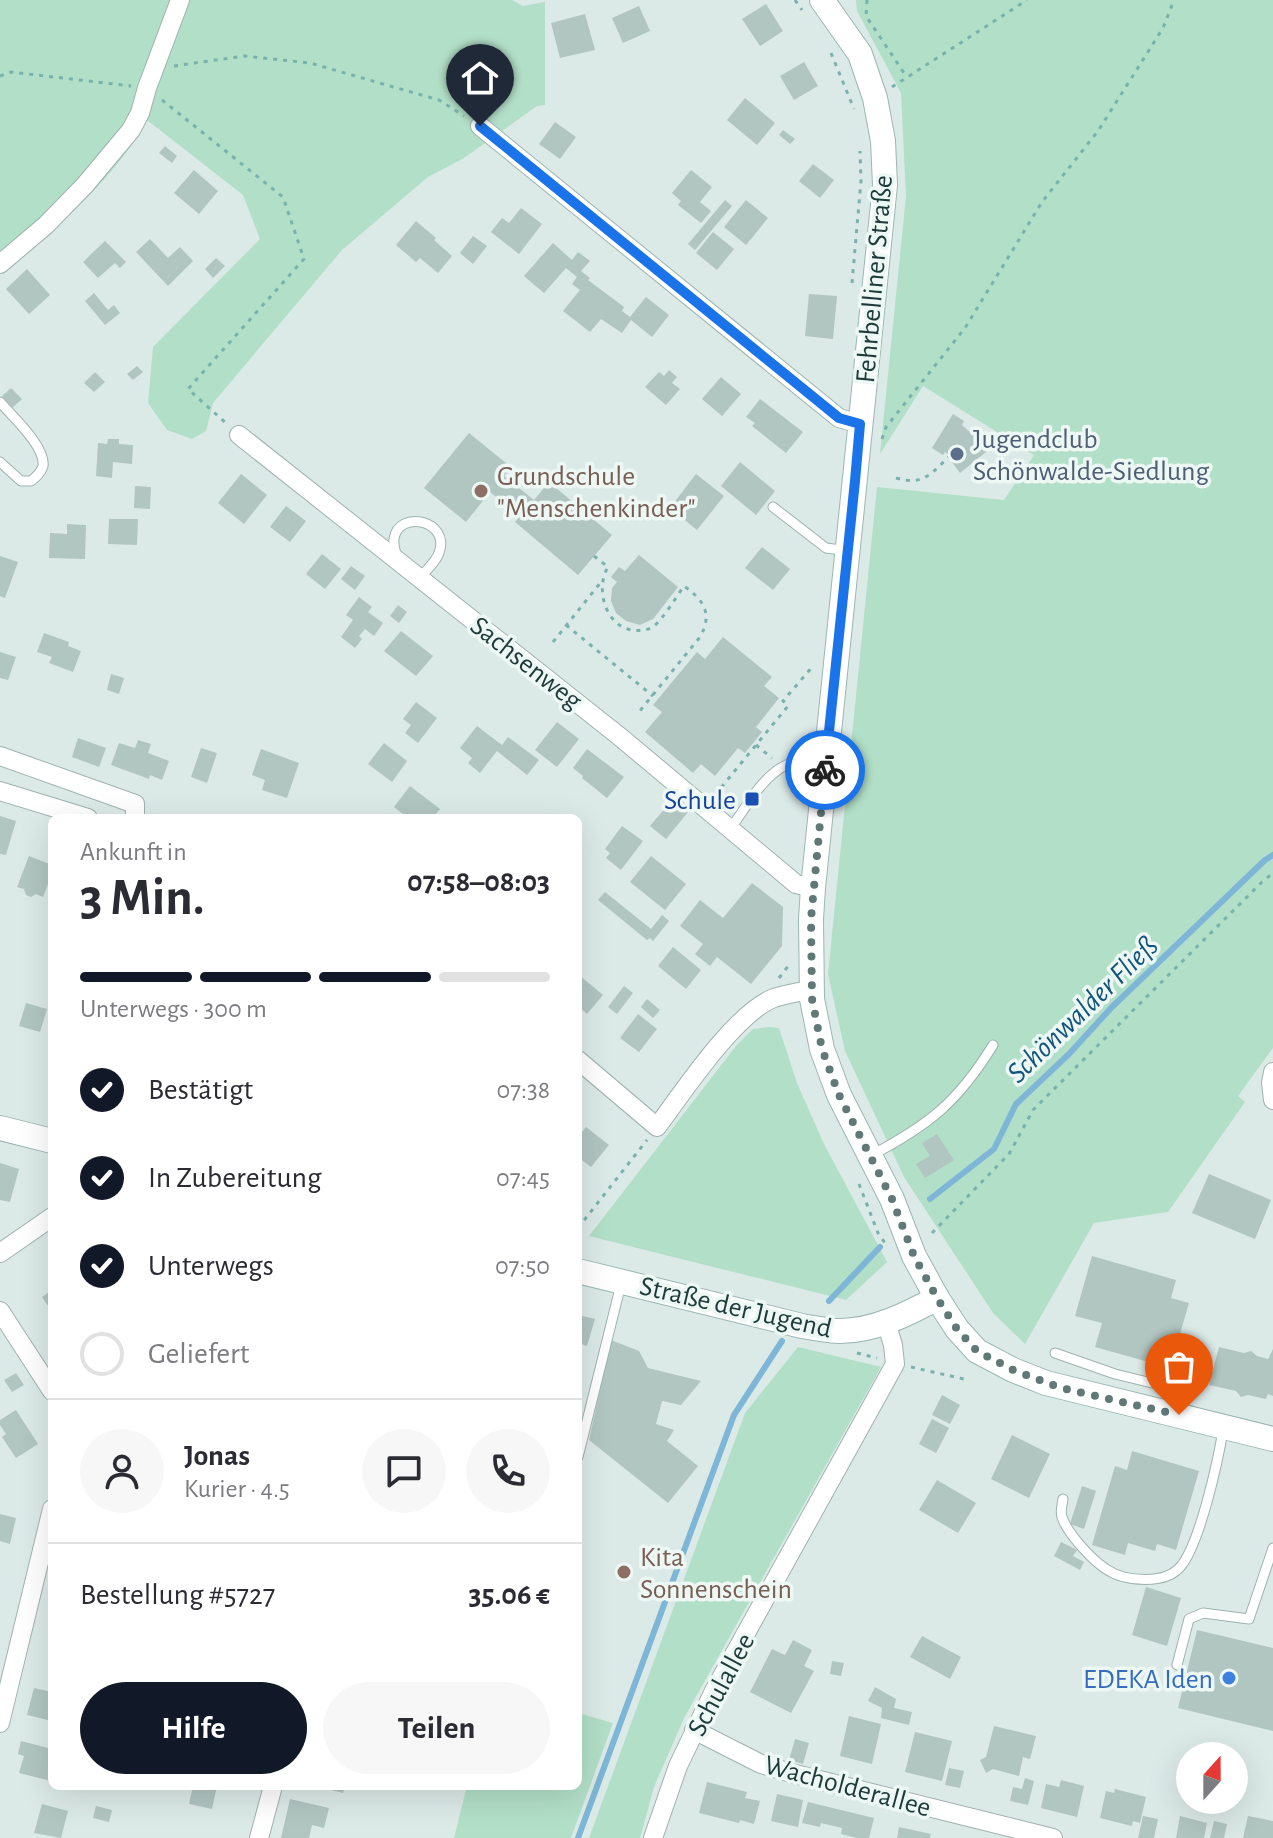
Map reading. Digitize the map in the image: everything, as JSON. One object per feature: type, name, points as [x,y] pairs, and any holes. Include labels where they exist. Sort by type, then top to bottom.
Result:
[{"type":"main road","name":"Fehrbelliner Straße","points":[[822,0],[860,54],[875,98],[883,141],[885,185],[813,888],[811,990],[822,1049],[839,1095],[892,1199],[914,1256],[957,1329],[977,1351],[1013,1370],[1061,1388],[1273,1439]]},
{"type":"main road","points":[[0,1128],[48,1140]]},
{"type":"main road","name":"Straße der Jugend","points":[[582,1272],[802,1326],[839,1331],[886,1322],[937,1298]]},
{"type":"street","points":[[0,264],[46,225],[124,141],[140,113],[180,0]]},
{"type":"street","points":[[480,126],[839,418],[860,424]]},
{"type":"street","name":"Sachsenweg","points":[[239,435],[531,665],[796,884],[813,888]]},
{"type":"street","points":[[0,756],[135,804],[135,814]]},
{"type":"street","points":[[0,791],[75,814]]},
{"type":"street","points":[[582,1063],[657,1127],[710,1055],[754,1009],[773,998],[811,990]]},
{"type":"street","points":[[1273,1072],[1273,1100]]},
{"type":"street","points":[[0,1253],[48,1220]]},
{"type":"street","points":[[0,1311],[48,1384]]},
{"type":"street","points":[[886,1322],[895,1364]]},
{"type":"street","name":"Schulallee","points":[[653,1838],[694,1730],[895,1364]]},
{"type":"street","points":[[0,1723],[48,1525]]},
{"type":"street","name":"Wacholderallee","points":[[694,1730],[761,1764],[1053,1838]]},
{"type":"street","points":[[259,1838],[272,1790]]},
{"type":"lane","points":[[0,402],[36,445],[43,467],[39,476],[31,481],[21,481],[0,462]]},
{"type":"lane","points":[[773,507],[826,548],[848,551]]},
{"type":"lane","points":[[397,560],[394,541],[401,527],[415,521],[430,525],[439,537],[439,552],[420,578]]},
{"type":"lane","points":[[731,828],[766,779],[781,766],[810,756],[827,756]]},
{"type":"lane","points":[[870,1156],[918,1129],[950,1103],[977,1071],[993,1045]]},
{"type":"lane","points":[[582,1441],[621,1281]]},
{"type":"lane","points":[[1055,1353],[1115,1374],[1185,1391]]},
{"type":"lane","points":[[1063,1499],[1061,1514],[1065,1526],[1107,1570],[1125,1577],[1166,1577],[1180,1567],[1190,1550],[1201,1519],[1224,1426]]},
{"type":"lane","points":[[1177,1665],[1189,1619],[1203,1613],[1249,1619],[1273,1548]]},
{"type":"path","points":[[867,0],[866,16],[907,77]]},
{"type":"path","points":[[875,98],[1027,0]]},
{"type":"path","points":[[886,427],[965,328],[1042,202],[1098,131],[1163,28],[1174,0]]},
{"type":"path","points":[[154,69],[244,56],[310,63],[439,100],[480,126]]},
{"type":"path","points":[[0,76],[11,72],[147,88],[283,197],[304,259],[188,389],[239,435]]},
{"type":"path","points":[[896,478],[910,482],[921,479],[950,456]]},
{"type":"path","points":[[594,556],[608,567],[602,576],[603,593],[609,616],[622,628],[631,631],[654,626],[684,586],[701,600],[705,609],[705,628],[700,637],[639,712]]},
{"type":"path","points":[[553,642],[602,580]]},
{"type":"path","points":[[566,625],[653,696]]},
{"type":"path","points":[[705,806],[788,706],[783,701],[819,662]]},
{"type":"path","points":[[756,745],[781,766]]},
{"type":"path","points":[[932,1233],[1009,1154],[1033,1110],[1273,873]]},
{"type":"path","points":[[582,1223],[657,1127]]},
{"type":"path","points":[[895,1364],[964,1379]]},
{"type":"green space","points":[[0,0],[512,0],[523,6],[545,2],[545,105],[537,106],[464,158],[428,177],[342,250],[213,403],[206,431],[192,439],[167,430],[148,403],[153,347],[260,239],[243,195],[147,120],[134,142],[101,183],[4,273],[0,268]]},
{"type":"green space","points":[[856,0],[1273,0],[1273,1048],[1238,1096],[1245,1102],[1168,1212],[1094,1223],[1025,1344],[993,1313],[904,1177],[845,1051],[828,974],[877,487],[1004,500],[1034,455],[923,386],[880,454],[906,196],[901,93],[857,11]]},
{"type":"green space","points":[[779,1028],[797,1083],[824,1144],[887,1262],[846,1300],[589,1236],[736,1046],[753,1029]]},
{"type":"green space","points":[[798,1347],[881,1367],[684,1718],[654,1787],[640,1838],[589,1838],[745,1413]]},
{"type":"green space","points":[[582,1714],[613,1723],[571,1838],[454,1838],[466,1790],[582,1790]]},
{"type":"building","points":[[766,4],[783,31],[760,46],[742,19]]},
{"type":"building","points":[[639,6],[650,31],[623,43],[612,18]]},
{"type":"building","points":[[585,14],[595,50],[560,58],[551,23]]},
{"type":"building","points":[[804,62],[818,86],[794,100],[780,76]]},
{"type":"building","points":[[745,98],[775,123],[757,145],[727,120]]},
{"type":"building","points":[[555,122],[576,137],[560,159],[539,144]]},
{"type":"building","points":[[783,130],[795,139],[790,144],[779,135]]},
{"type":"building","points":[[165,146],[177,156],[172,163],[159,153]]},
{"type":"building","points":[[813,164],[834,180],[820,198],[799,181]]},
{"type":"building","points":[[194,170],[218,191],[199,214],[174,193]]},
{"type":"building","points":[[691,170],[712,187],[700,202],[711,211],[701,223],[678,205],[681,201],[672,193]]},
{"type":"building","points":[[725,200],[732,206],[695,250],[688,244]]},
{"type":"building","points":[[746,200],[768,218],[746,245],[724,227]]},
{"type":"building","points":[[521,208],[542,224],[519,254],[491,232],[502,218],[509,223]]},
{"type":"building","points":[[416,221],[452,256],[438,273],[420,258],[416,262],[396,245]]},
{"type":"building","points":[[713,232],[734,249],[717,270],[696,253]]},
{"type":"building","points":[[473,236],[487,246],[473,264],[460,253]]},
{"type":"building","points":[[150,239],[168,258],[180,247],[193,261],[168,286],[136,252]]},
{"type":"building","points":[[105,241],[126,262],[120,268],[115,263],[98,278],[83,262]]},
{"type":"building","points":[[553,243],[572,260],[578,252],[590,261],[581,271],[590,278],[588,280],[624,307],[622,311],[630,317],[646,297],[669,315],[652,337],[631,320],[622,333],[601,319],[590,332],[563,311],[580,290],[572,284],[577,277],[566,268],[544,293],[524,276]]},
{"type":"building","points":[[216,258],[225,266],[213,278],[205,269]]},
{"type":"building","points":[[27,269],[50,295],[29,314],[6,289]]},
{"type":"building","points":[[94,293],[108,310],[114,305],[120,313],[105,325],[85,301]]},
{"type":"building","points":[[809,294],[837,296],[833,339],[805,336]]},
{"type":"building","points":[[137,366],[143,372],[133,380],[127,374]]},
{"type":"building","points":[[669,370],[677,377],[672,383],[680,389],[666,405],[645,387],[659,372],[664,376]]},
{"type":"building","points":[[95,372],[105,382],[94,392],[84,383]]},
{"type":"building","points":[[721,377],[741,394],[722,416],[702,399]]},
{"type":"building","points":[[11,388],[22,399],[12,408],[2,396]]},
{"type":"building","points":[[760,399],[803,432],[786,453],[752,426],[755,423],[746,417]]},
{"type":"building","points":[[953,414],[991,448],[960,473],[950,456],[932,448]]},
{"type":"building","points":[[469,433],[511,467],[504,476],[534,500],[549,482],[612,535],[578,575],[515,522],[520,516],[490,492],[466,522],[424,488]]},
{"type":"building","points":[[108,439],[119,439],[119,444],[133,445],[132,464],[113,462],[112,478],[96,476],[98,443],[107,444]]},
{"type":"building","points":[[740,462],[775,491],[756,515],[721,486]]},
{"type":"building","points":[[241,474],[267,495],[244,524],[218,503]]},
{"type":"building","points":[[696,474],[724,496],[697,530],[670,508]]},
{"type":"building","points":[[135,486],[151,487],[150,509],[134,508]]},
{"type":"building","points":[[286,506],[306,521],[290,542],[270,527]]},
{"type":"building","points":[[109,519],[138,519],[137,545],[108,544]]},
{"type":"building","points":[[67,524],[86,525],[85,559],[49,558],[50,533],[67,534]]},
{"type":"building","points":[[762,547],[790,569],[773,590],[745,568]]},
{"type":"building","points":[[322,554],[341,569],[325,589],[306,574]]},
{"type":"building","points":[[639,555],[678,587],[653,619],[640,625],[626,621],[616,613],[611,601],[612,588],[617,582],[611,577],[619,567],[625,571]]},
{"type":"building","points":[[0,556],[18,562],[5,598],[0,596]]},
{"type":"building","points":[[351,566],[365,576],[355,590],[341,579]]},
{"type":"building","points":[[359,597],[372,607],[368,612],[383,623],[374,636],[365,629],[355,648],[341,637],[353,620],[346,615]]},
{"type":"building","points":[[398,605],[407,612],[399,623],[390,616]]},
{"type":"building","points":[[401,631],[433,656],[416,676],[384,651]]},
{"type":"building","points":[[44,633],[69,642],[68,646],[81,651],[73,672],[49,663],[52,657],[37,652]]},
{"type":"building","points":[[723,637],[772,677],[764,686],[779,698],[756,727],[762,732],[745,753],[738,748],[715,776],[701,764],[693,773],[645,732],[662,712],[653,705],[697,652],[705,659]]},
{"type":"building","points":[[0,652],[16,657],[8,680],[0,678]]},
{"type":"building","points":[[111,674],[124,678],[119,694],[107,690]]},
{"type":"building","points":[[416,702],[437,718],[418,743],[405,733],[411,725],[403,719]]},
{"type":"building","points":[[557,722],[579,739],[557,767],[535,750]]},
{"type":"building","points":[[477,726],[502,745],[508,737],[539,760],[527,775],[497,751],[480,773],[468,763],[472,758],[460,748]]},
{"type":"building","points":[[78,738],[106,748],[99,767],[72,757]]},
{"type":"building","points":[[138,740],[151,744],[148,753],[169,761],[162,780],[150,775],[149,779],[111,765],[119,743],[135,748]]},
{"type":"building","points":[[384,743],[407,761],[392,782],[368,764]]},
{"type":"building","points":[[201,748],[217,753],[207,783],[191,777]]},
{"type":"building","points":[[261,749],[299,763],[287,798],[262,790],[265,780],[252,775]]},
{"type":"building","points":[[587,749],[624,777],[607,798],[573,768]]},
{"type":"building","points":[[410,786],[440,809],[436,814],[403,814],[394,807]]},
{"type":"building","points":[[672,800],[688,812],[666,839],[650,826]]},
{"type":"building","points":[[0,816],[16,821],[6,855],[0,854]]},
{"type":"building","points":[[622,826],[643,841],[621,870],[606,858],[610,853],[605,849]]},
{"type":"building","points":[[29,856],[48,863],[48,884],[43,897],[36,894],[31,897],[26,895],[24,889],[17,887]]},
{"type":"building","points":[[651,856],[686,884],[665,910],[630,882]]},
{"type":"building","points":[[752,883],[783,907],[782,946],[751,984],[717,957],[710,966],[695,954],[703,944],[680,926],[700,900],[723,918]]},
{"type":"building","points":[[605,892],[651,929],[662,915],[669,921],[653,941],[650,938],[647,940],[598,900]]},
{"type":"building","points":[[673,947],[701,970],[686,989],[658,966]]},
{"type":"building","points":[[582,978],[603,995],[587,1014],[582,1010]]},
{"type":"building","points":[[624,986],[633,993],[617,1014],[608,1007]]},
{"type":"building","points":[[647,999],[660,1010],[653,1018],[641,1007]]},
{"type":"building","points":[[26,1003],[47,1009],[40,1032],[19,1026]]},
{"type":"building","points":[[638,1014],[657,1029],[639,1052],[620,1038]]},
{"type":"building","points":[[586,1127],[609,1145],[591,1167],[582,1160],[582,1132]]},
{"type":"building","points":[[937,1134],[954,1160],[925,1178],[916,1164],[930,1156],[922,1143]]},
{"type":"building","points":[[0,1163],[19,1169],[10,1202],[0,1200]]},
{"type":"building","points":[[1209,1174],[1271,1200],[1255,1239],[1192,1213]]},
{"type":"building","points":[[1092,1256],[1176,1280],[1171,1298],[1189,1303],[1170,1368],[1095,1347],[1102,1323],[1075,1316]]},
{"type":"building","points":[[582,1316],[595,1319],[587,1346],[582,1344]]},
{"type":"building","points":[[611,1340],[639,1351],[648,1368],[701,1381],[681,1405],[662,1401],[656,1424],[674,1430],[667,1441],[698,1466],[668,1503],[589,1440]]},
{"type":"building","points":[[1219,1347],[1244,1353],[1251,1351],[1268,1359],[1273,1349],[1273,1396],[1268,1394],[1266,1399],[1248,1395],[1241,1397],[1236,1391],[1209,1385]]},
{"type":"building","points":[[16,1373],[24,1385],[12,1392],[4,1380]]},
{"type":"building","points":[[942,1395],[960,1405],[950,1424],[932,1415]]},
{"type":"building","points":[[16,1410],[38,1444],[16,1458],[2,1437],[6,1434],[0,1420]]},
{"type":"building","points":[[932,1419],[949,1428],[936,1453],[919,1444]]},
{"type":"building","points":[[1012,1435],[1050,1454],[1029,1498],[991,1479]]},
{"type":"building","points":[[1132,1451],[1199,1471],[1176,1550],[1157,1544],[1155,1551],[1128,1543],[1125,1555],[1092,1545],[1115,1466],[1127,1470]]},
{"type":"building","points":[[937,1480],[976,1503],[958,1533],[919,1510]]},
{"type":"building","points":[[1082,1486],[1096,1491],[1084,1529],[1070,1524]]},
{"type":"building","points":[[0,1514],[16,1518],[10,1544],[0,1541]]},
{"type":"building","points":[[1061,1542],[1077,1550],[1073,1556],[1084,1562],[1080,1570],[1054,1556]]},
{"type":"building","points":[[1146,1587],[1181,1598],[1167,1646],[1132,1635]]},
{"type":"building","name":"EDEKA Iden","points":[[1197,1630],[1273,1648],[1273,1731],[1178,1708]]},
{"type":"building","points":[[922,1636],[961,1657],[950,1679],[910,1657]]},
{"type":"building","points":[[793,1640],[812,1650],[804,1666],[814,1671],[791,1713],[750,1692],[772,1649],[785,1655]]},
{"type":"building","points":[[832,1661],[844,1663],[841,1676],[830,1674]]},
{"type":"building","points":[[875,1687],[896,1699],[894,1708],[912,1712],[909,1725],[881,1718],[882,1708],[868,1701]]},
{"type":"building","points":[[34,1688],[48,1691],[48,1720],[27,1715]]},
{"type":"building","points":[[849,1716],[881,1724],[872,1764],[840,1756]]},
{"type":"building","points":[[994,1726],[1036,1736],[1030,1759],[1023,1757],[1019,1776],[993,1769],[986,1773],[980,1760],[986,1757]]},
{"type":"building","points":[[915,1732],[952,1741],[942,1781],[905,1772]]},
{"type":"building","points":[[795,1739],[809,1743],[803,1764],[789,1760]]},
{"type":"building","points":[[21,1741],[48,1748],[48,1780],[19,1773],[24,1756],[18,1754]]},
{"type":"building","points":[[949,1768],[964,1771],[960,1788],[945,1785]]},
{"type":"building","points":[[1025,1778],[1034,1781],[1028,1805],[1010,1801],[1013,1787],[1022,1789]]},
{"type":"building","points":[[1061,1780],[1084,1786],[1077,1817],[1041,1808],[1046,1784],[1059,1787]]},
{"type":"building","points":[[707,1782],[747,1792],[745,1798],[760,1801],[754,1824],[699,1813]]},
{"type":"building","points":[[1115,1789],[1146,1797],[1140,1823],[1133,1821],[1132,1826],[1100,1818],[1106,1791],[1114,1793]]},
{"type":"building","points":[[192,1790],[216,1790],[212,1809],[189,1804]]},
{"type":"building","points":[[777,1794],[803,1800],[798,1827],[771,1821]]},
{"type":"building","points":[[290,1799],[329,1808],[324,1828],[312,1825],[309,1838],[281,1838]]},
{"type":"building","points":[[808,1802],[874,1818],[869,1838],[841,1834],[842,1828],[821,1823],[820,1827],[802,1823]]},
{"type":"building","points":[[42,1804],[68,1811],[61,1838],[34,1833]]},
{"type":"building","points":[[96,1806],[112,1810],[109,1822],[93,1818]]},
{"type":"building","points":[[1143,1816],[1158,1819],[1154,1838],[1138,1838]]},
{"type":"building","points":[[1180,1816],[1207,1823],[1204,1838],[1176,1838]]},
{"type":"building","points":[[1248,1816],[1273,1821],[1273,1838],[1243,1838]]},
{"type":"building","points":[[1214,1821],[1227,1824],[1224,1838],[1210,1838]]},
{"type":"building","points":[[899,1827],[931,1834],[930,1838],[897,1838]]},
{"type":"waterway","name":"Schönwalder Fließ","points":[[930,1199],[994,1149],[1016,1104],[1069,1054],[1111,1008],[1273,855]]},
{"type":"waterway","name":"Schönwalder Fließ","points":[[829,1301],[880,1247]]},
{"type":"waterway","name":"Schönwalder Fließ","points":[[578,1838],[734,1415],[782,1341]]},
{"type":"way so far","points":[[825,770],[811,919],[812,999],[822,1049],[839,1095],[892,1199],[914,1256],[937,1298],[957,1329],[977,1351],[1013,1370],[1061,1388],[1179,1415]]},
{"type":"place","name":"Jugendclub Schönwalde-Siedlung","points":[[957,454]]},
{"type":"place","name":"Grundschule \"Menschenkinder\"","points":[[481,491]]},
{"type":"place","name":"Schule","points":[[752,799]]},
{"type":"place","name":"Kita Sonnenschein","points":[[624,1572]]},
{"type":"place","name":"EDEKA Iden","points":[[1229,1678]]},
{"type":"route","points":[[480,126],[839,418],[860,424],[825,770]]}]
